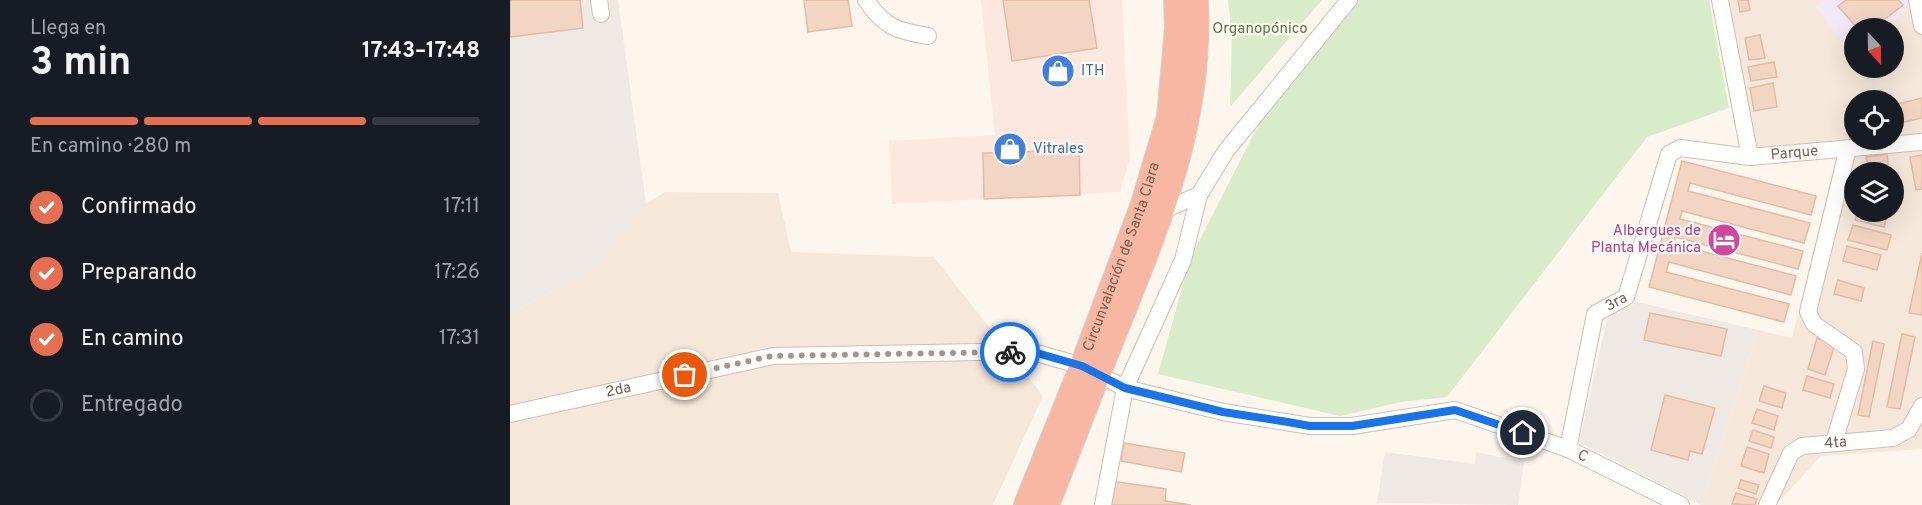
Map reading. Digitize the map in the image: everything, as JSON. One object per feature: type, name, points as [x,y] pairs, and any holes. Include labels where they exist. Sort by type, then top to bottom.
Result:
[{"type":"highway","name":"Circunvalación de Santa Clara","points":[[1047,505],[1169,117],[1177,28],[1176,0]]},
{"type":"highway","name":"Circunvalación de Santa Clara","points":[[1026,505],[1164,210],[1187,130],[1198,26],[1197,0]]},
{"type":"street","points":[[866,0],[883,23],[904,32],[928,36]]},
{"type":"street","points":[[1103,505],[1125,388],[1182,260],[1198,195],[1226,151],[1349,0]]},
{"type":"street","points":[[1720,0],[1750,157]]},
{"type":"street","points":[[1917,0],[1922,26]]},
{"type":"street","name":"Parque","points":[[1904,143],[1922,142]]},
{"type":"street","name":"Parque","points":[[1669,154],[1680,148],[1750,157],[1844,148]]},
{"type":"street","points":[[1834,442],[1856,369],[1854,352],[1814,324],[1808,312],[1848,150]]},
{"type":"street","name":"3ra","points":[[1568,449],[1595,314],[1626,297],[1669,154]]},
{"type":"street","points":[[1164,210],[1198,195]]},
{"type":"street","name":"2da","points":[[510,414],[772,356],[1030,351],[1090,370],[1125,388]]},
{"type":"street","name":"C","points":[[1125,388],[1223,412],[1310,426],[1352,426],[1455,410],[1568,449],[1681,505]]},
{"type":"street","name":"4ta","points":[[1767,505],[1791,453],[1802,447],[1834,442],[1893,438],[1909,429],[1922,406]]},
{"type":"shaded area","points":[[510,0],[618,0],[646,204],[598,266],[510,314]]},
{"type":"shaded area","points":[[981,0],[1122,0],[1130,157],[1120,192],[892,204],[889,141],[995,135]]},
{"type":"shaded area","points":[[1728,0],[1922,0],[1922,449],[1821,456],[1776,505],[1701,505],[1758,330],[1792,338],[1839,146],[1762,149],[1756,145]]},
{"type":"shaded area","points":[[1824,0],[1907,0],[1907,11],[1898,18],[1844,18],[1844,43],[1815,7]]},
{"type":"shaded area","points":[[665,192],[778,193],[791,252],[934,257],[1043,396],[993,505],[510,505],[510,314],[598,266],[646,204]]},
{"type":"shaded area","points":[[1637,302],[1758,330],[1701,505],[1579,442],[1607,319]]},
{"type":"shaded area","points":[[1385,452],[1475,464],[1476,452],[1524,462],[1518,505],[1377,503]]},
{"type":"green space","name":"Organopónico","points":[[1228,0],[1322,0],[1230,107],[1232,38]]},
{"type":"green space","points":[[1359,0],[1709,0],[1729,108],[1647,137],[1447,397],[1401,402],[1340,416],[1158,374],[1190,259],[1261,120]]},
{"type":"building","points":[[510,0],[580,0],[583,28],[510,37]]},
{"type":"building","points":[[804,0],[848,0],[852,26],[808,32]]},
{"type":"building","points":[[1003,0],[1089,0],[1097,48],[1012,61]]},
{"type":"building","points":[[1738,0],[1748,0],[1750,10],[1740,12]]},
{"type":"building","points":[[1846,0],[1899,0],[1903,5],[1886,18],[1848,18],[1838,6]]},
{"type":"building","points":[[1760,35],[1765,58],[1749,60],[1745,38]]},
{"type":"building","points":[[1774,62],[1777,77],[1751,81],[1748,67]]},
{"type":"building","points":[[1773,83],[1777,107],[1754,111],[1750,88]]},
{"type":"building","points":[[1922,98],[1922,118],[1904,122],[1904,102]]},
{"type":"building","points":[[1079,150],[1080,195],[984,199],[983,153]]},
{"type":"building","points":[[1887,154],[1888,162],[1867,162],[1866,157]]},
{"type":"building","points":[[1922,155],[1922,189],[1916,190],[1910,157]]},
{"type":"building","name":"Albergues de Planta Mecánica","points":[[1682,161],[1816,196],[1811,215],[1690,183],[1688,191],[1810,223],[1804,243],[1682,211],[1680,219],[1803,251],[1798,269],[1675,237],[1674,244],[1796,276],[1791,295],[1669,262],[1666,272],[1789,304],[1784,322],[1649,287]]},
{"type":"building","points":[[1863,222],[1885,222],[1884,227]]},
{"type":"building","points":[[1853,225],[1891,235],[1887,250],[1848,240]]},
{"type":"building","points":[[1847,246],[1881,255],[1877,270],[1843,261]]},
{"type":"building","points":[[1922,253],[1922,315],[1909,313]]},
{"type":"building","points":[[1838,280],[1864,288],[1861,301],[1834,294]]},
{"type":"building","points":[[1650,313],[1727,329],[1721,356],[1644,340]]},
{"type":"building","points":[[1902,334],[1915,337],[1900,409],[1887,407]]},
{"type":"building","points":[[1817,338],[1835,344],[1825,375],[1808,369]]},
{"type":"building","points":[[1873,341],[1884,344],[1869,417],[1858,415]]},
{"type":"building","points":[[1807,376],[1834,384],[1830,398],[1803,390]]},
{"type":"building","points":[[1764,386],[1786,393],[1782,408],[1759,401]]},
{"type":"building","points":[[1665,395],[1715,408],[1702,454],[1690,451],[1688,460],[1651,450]]},
{"type":"building","points":[[1757,409],[1778,416],[1774,430],[1752,423]]},
{"type":"building","points":[[1753,430],[1774,437],[1771,448],[1749,441]]},
{"type":"building","points":[[1124,443],[1185,453],[1181,472],[1121,461]]},
{"type":"building","points":[[1747,447],[1769,454],[1764,473],[1741,466]]},
{"type":"building","points":[[1741,480],[1759,485],[1756,494],[1738,488]]},
{"type":"building","points":[[1111,481],[1166,489],[1165,501],[1191,505],[1107,505]]},
{"type":"building","points":[[1736,493],[1757,499],[1755,505],[1732,504]]},
{"type":"way so far","points":[[685,375],[772,356],[1010,352]]},
{"type":"place","name":"ITH","points":[[1058,71]]},
{"type":"place","name":"Vitrales","points":[[1010,149]]},
{"type":"place","name":"Albergues de Planta Mecánica","points":[[1724,240]]},
{"type":"route","points":[[1010,352],[1030,351],[1082,366],[1125,388],[1223,412],[1310,426],[1352,426],[1455,410],[1523,433]]}]
